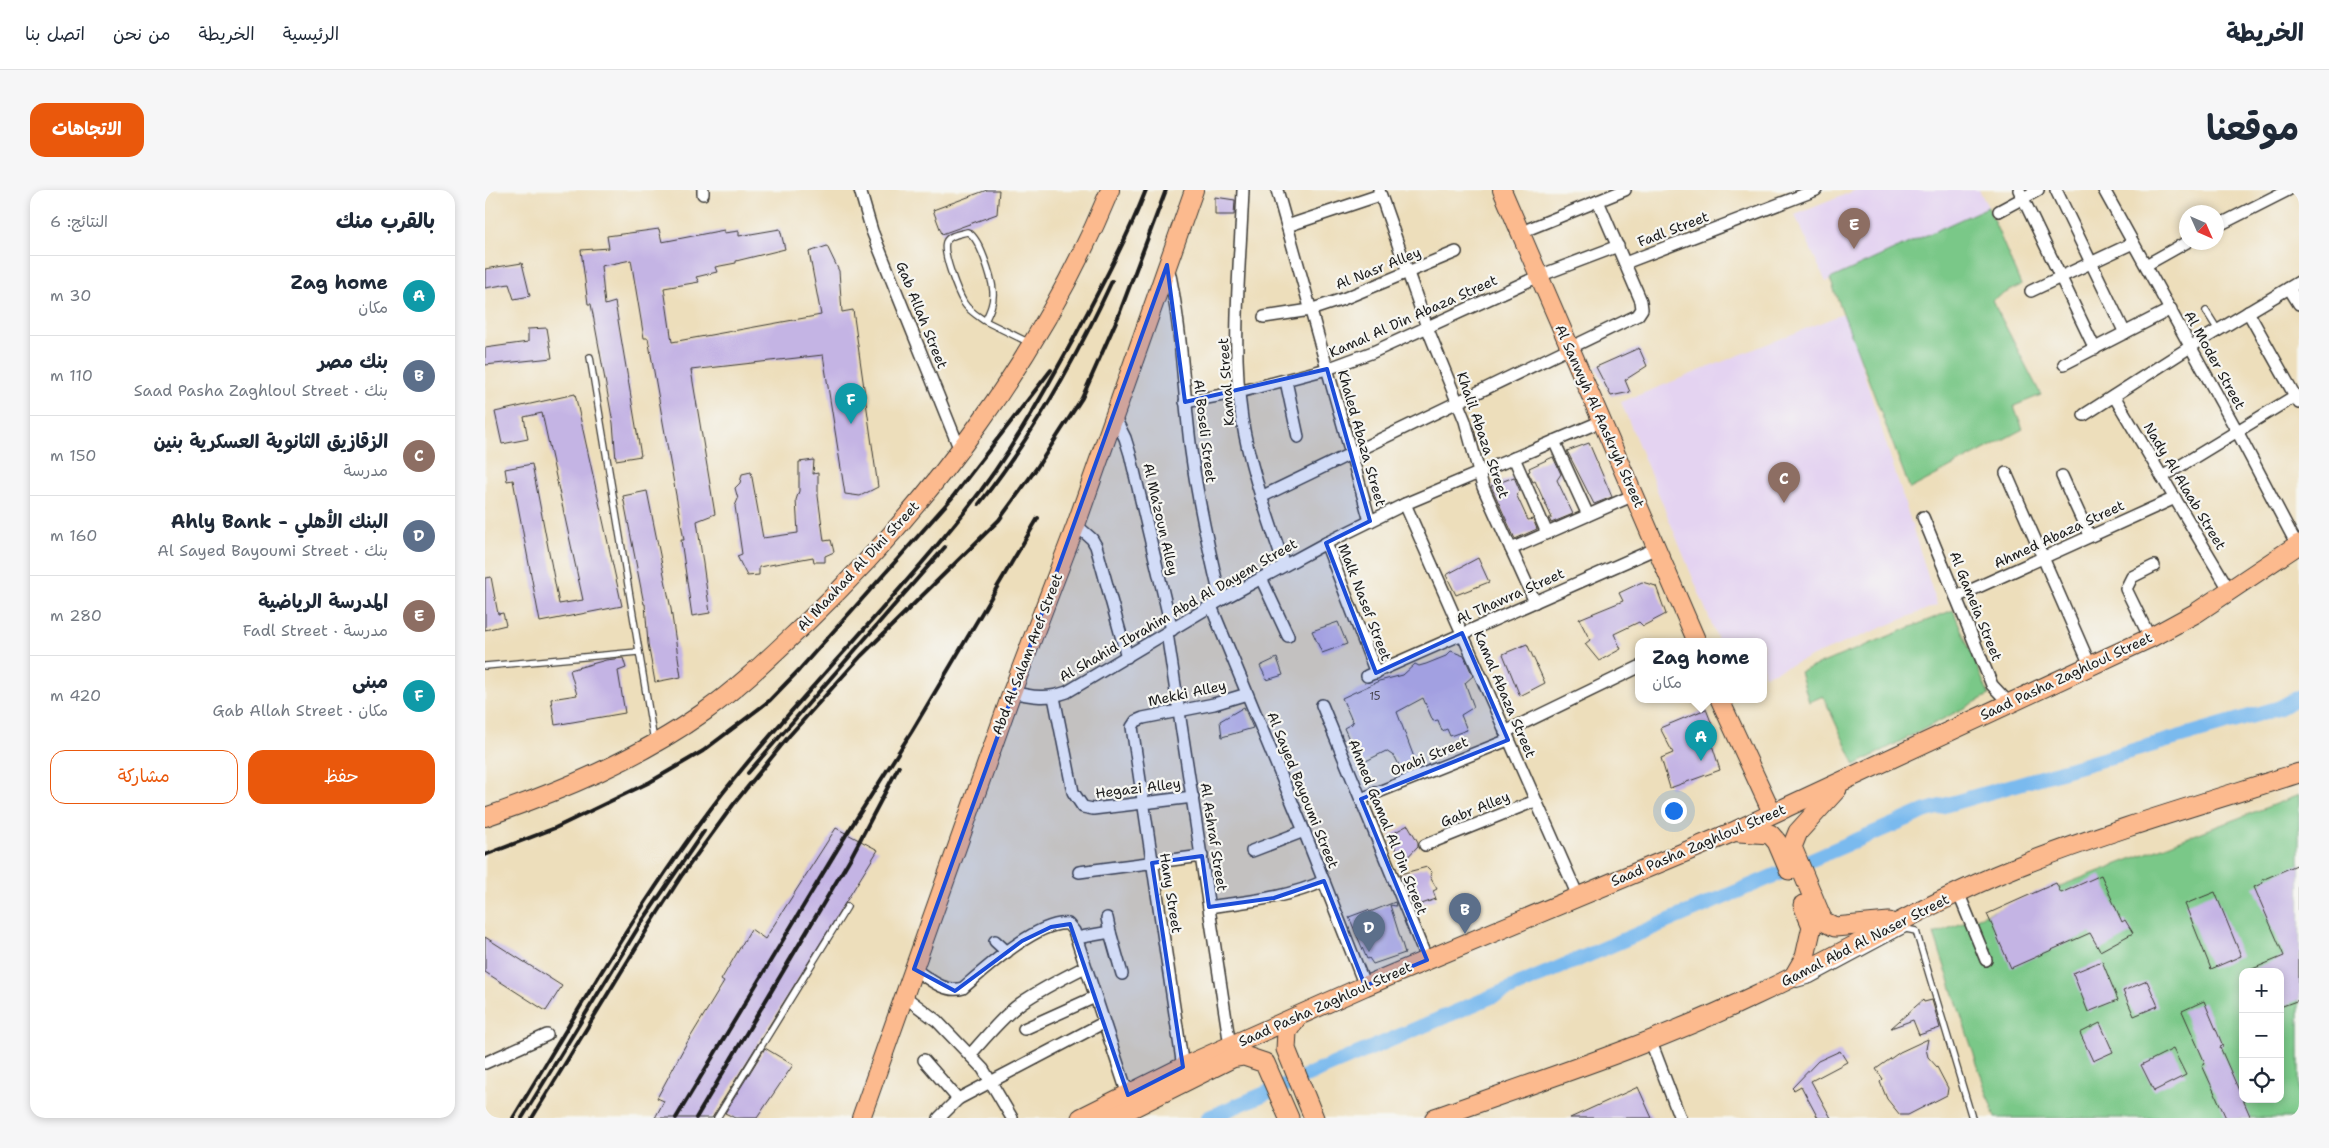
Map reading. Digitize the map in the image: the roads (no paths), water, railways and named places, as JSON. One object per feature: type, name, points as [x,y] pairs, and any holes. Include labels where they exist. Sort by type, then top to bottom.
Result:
[{"type":"highway","name":"Saad Pasha Zaghloul Street","points":[[1081,1118],[1183,1067],[1365,986],[1733,832],[2008,702],[2150,638],[2196,613],[2298,544]]},
{"type":"highway","name":"Gamal Abd Al Naser Street","points":[[1435,1118],[1651,1042],[1777,985],[1958,892],[2072,846],[2299,774]]},
{"type":"highway","points":[[1785,847],[1846,780]]},
{"type":"highway","points":[[1733,832],[1769,834],[1785,847],[1817,924],[1805,957],[1794,976]]},
{"type":"highway","points":[[1817,924],[1835,927],[1900,921]]},
{"type":"highway","points":[[1297,1017],[1287,1032],[1285,1045],[1314,1118]]},
{"type":"highway","points":[[1265,1062],[1285,1045]]},
{"type":"highway","points":[[1112,1118],[1222,1063],[1244,1056],[1265,1062]]},
{"type":"highway","points":[[1265,1062],[1289,1118]]},
{"type":"main road","name":"Al Maahad Al Dini Street","points":[[485,817],[579,782],[654,743],[702,714],[757,670],[881,546],[960,450],[1032,344],[1082,252],[1110,190]]},
{"type":"main road","name":"Abd Al Salam Aref Street","points":[[861,1118],[1012,692],[1076,524],[1194,190]]},
{"type":"main road","name":"Al Sanwyh Al Aaskryh Street","points":[[1502,190],[1657,548],[1693,638]]},
{"type":"main road","points":[[1721,703],[1769,806],[1774,810],[1784,809]]},
{"type":"street","name":"Gab Allah Street","points":[[860,190],[872,231],[960,450]]},
{"type":"street","name":"Kamal Street","points":[[1243,190],[1237,333],[1239,392],[1247,446],[1261,497],[1284,565]]},
{"type":"street","name":"Khaled Abaza Street","points":[[1277,190],[1370,521]]},
{"type":"street","points":[[1519,233],[1625,190]]},
{"type":"street","name":"Fadl Street","points":[[1625,263],[1799,193],[1816,190]]},
{"type":"street","points":[[1999,211],[2021,194],[2038,190]]},
{"type":"street","points":[[2056,190],[2125,333]]},
{"type":"street","name":"Al Moder Street","points":[[2104,190],[2171,309],[2298,544]]},
{"type":"street","points":[[2224,222],[2288,190]]},
{"type":"street","points":[[1287,226],[1380,192]]},
{"type":"street","name":"Khalil Abaza Street","points":[[1380,192],[1427,327],[1458,402],[1478,473],[1535,602]]},
{"type":"street","points":[[2021,194],[2095,349]]},
{"type":"street","points":[[1261,497],[1639,315],[1642,309],[1641,301],[1598,201]]},
{"type":"street","points":[[2031,291],[2133,243]]},
{"type":"street","name":"Kamal Al Din Abaza Street","points":[[1185,402],[1239,392],[1327,370],[1373,352],[1539,276],[1618,246]]},
{"type":"street","points":[[2146,264],[2179,246]]},
{"type":"street","name":"Al Nasr Alley","points":[[1264,317],[1310,310],[1408,273],[1456,252]]},
{"type":"street","name":"Al Boseli Street","points":[[1167,265],[1175,306],[1185,402],[1199,502],[1221,600]]},
{"type":"street","points":[[2084,415],[2190,347],[2299,282]]},
{"type":"street","points":[[2289,288],[2299,304]]},
{"type":"street","points":[[2065,364],[2171,309]]},
{"type":"street","points":[[2162,477],[2237,431],[2297,400],[2249,312]]},
{"type":"street","points":[[1286,381],[1298,437]]},
{"type":"street","name":"Nady Al Alaab Street","points":[[2114,396],[2230,591]]},
{"type":"street","name":"Al Ma'zoun Alley","points":[[1114,416],[1125,438],[1130,454],[1169,632]]},
{"type":"street","name":"Al Shahid Ibrahim Abd Al Dayem Street","points":[[1012,692],[1054,697],[1083,685],[1221,600],[1326,543],[1405,504],[1602,421]]},
{"type":"street","points":[[1554,441],[1589,515]]},
{"type":"street","points":[[1514,458],[1547,534]]},
{"type":"street","points":[[2006,473],[2090,665]]},
{"type":"street","points":[[2061,476],[2089,535]]},
{"type":"street","points":[[1511,549],[1634,495]]},
{"type":"street","name":"Ahmed Abaza Street","points":[[1956,598],[2089,535],[2175,498]]},
{"type":"street","name":"Kamal Abaza Street","points":[[1405,504],[1578,896]]},
{"type":"street","name":"Al Gameia Street","points":[[1923,516],[1992,685],[2008,702]]},
{"type":"street","points":[[1076,524],[1096,546],[1127,657]]},
{"type":"street","name":"Malk Nasef Street","points":[[1326,543],[1372,674]]},
{"type":"street","name":"Al Thawra Street","points":[[1372,674],[1657,548]]},
{"type":"street","points":[[2150,638],[2126,589],[2132,577],[2154,566]]},
{"type":"street","points":[[1261,578],[1288,636]]},
{"type":"street","name":"Al Sayed Bayoumi Street","points":[[1211,606],[1304,831],[1365,986]]},
{"type":"street","name":"Al Ashraf Street","points":[[1169,632],[1231,1046]]},
{"type":"street","name":"Orabi Street","points":[[1361,800],[1507,736],[1635,669]]},
{"type":"street","name":"Mekki Alley","points":[[1133,724],[1143,718],[1223,702],[1247,694]]},
{"type":"street","name":"Hegazi Alley","points":[[1054,697],[1073,792],[1083,807],[1093,809],[1193,797]]},
{"type":"street","name":"Ahmed Gamal Al Din Street","points":[[1323,705],[1427,960]]},
{"type":"street","name":"Hany Street","points":[[1133,724],[1132,735],[1183,1067]]},
{"type":"street","name":"Gabr Alley","points":[[1425,845],[1535,801]]},
{"type":"street","points":[[1253,851],[1304,831]]},
{"type":"street","points":[[1079,872],[1202,856]]},
{"type":"street","points":[[1209,907],[1274,898],[1324,881]]},
{"type":"street","points":[[1958,892],[1986,960]]},
{"type":"street","points":[[1107,918],[1109,932],[1122,974]]},
{"type":"street","points":[[914,969],[948,990],[955,991],[963,988],[1007,952],[1038,933],[1063,923],[1071,926],[1128,1095]]},
{"type":"street","points":[[1076,938],[1109,932]]},
{"type":"street","points":[[995,941],[1007,952]]},
{"type":"street","points":[[970,1055],[1006,1016],[1021,1003],[1085,967]]},
{"type":"street","points":[[904,996],[937,1022],[970,1055],[992,1082],[1012,1118]]},
{"type":"street","points":[[1024,1029],[1095,997]]},
{"type":"street","points":[[939,1118],[958,1099],[1103,1023]]},
{"type":"street","points":[[485,1063],[547,1034]]},
{"type":"street","points":[[1651,1042],[1680,1118]]},
{"type":"street","points":[[924,1060],[958,1099]]},
{"type":"lane","points":[[985,321],[991,307],[993,292],[990,277],[974,236],[967,232],[950,238],[947,242],[946,254],[965,304],[974,314],[985,321],[1032,344]]},
{"type":"lane","points":[[2207,311],[2218,330]]},
{"type":"lane","points":[[590,357],[654,743]]},
{"type":"lane","points":[[485,666],[638,652]]},
{"type":"lane","points":[[717,1118],[847,907]]},
{"type":"lane","points":[[1777,985],[1789,986],[1811,980],[1906,929],[1916,931],[1972,1118]]},
{"type":"waterway","points":[[1208,1118],[1925,811],[2279,708],[2299,697]]},
{"type":"railway","points":[[513,1118],[639,912],[665,872],[722,794],[782,722],[906,582],[982,490],[1037,405],[1074,338],[1103,283],[1146,190]]},
{"type":"railway","points":[[532,1118],[682,875],[733,805],[789,736],[861,656],[999,520],[1036,469],[1082,398],[1118,317],[1166,190]]},
{"type":"railway","points":[[979,504],[999,478],[1052,396],[1084,339],[1112,281]]},
{"type":"railway","points":[[485,855],[555,828],[650,782],[703,751],[769,701],[799,670],[951,499],[1051,370]]},
{"type":"railway","points":[[676,1118],[846,835],[912,731],[1038,518]]},
{"type":"railway","points":[[748,773],[945,547]]},
{"type":"railway","points":[[696,1118],[851,857],[899,766]]},
{"type":"railway","points":[[522,1118],[641,923],[704,831]]},
{"type":"place","name":"المدرسة الرياضية","points":[[1854,249]]},
{"type":"place","name":"مبنى","points":[[851,424]]},
{"type":"place","name":"الزقازيق الثانوية العسكرية بنين","points":[[1784,503]]},
{"type":"place","name":"Zag home","points":[[1701,761]]},
{"type":"place","name":"بنك مصر","points":[[1465,934]]},
{"type":"place","name":"البنك الأهلي - Ahly Bank","points":[[1369,952]]}]
